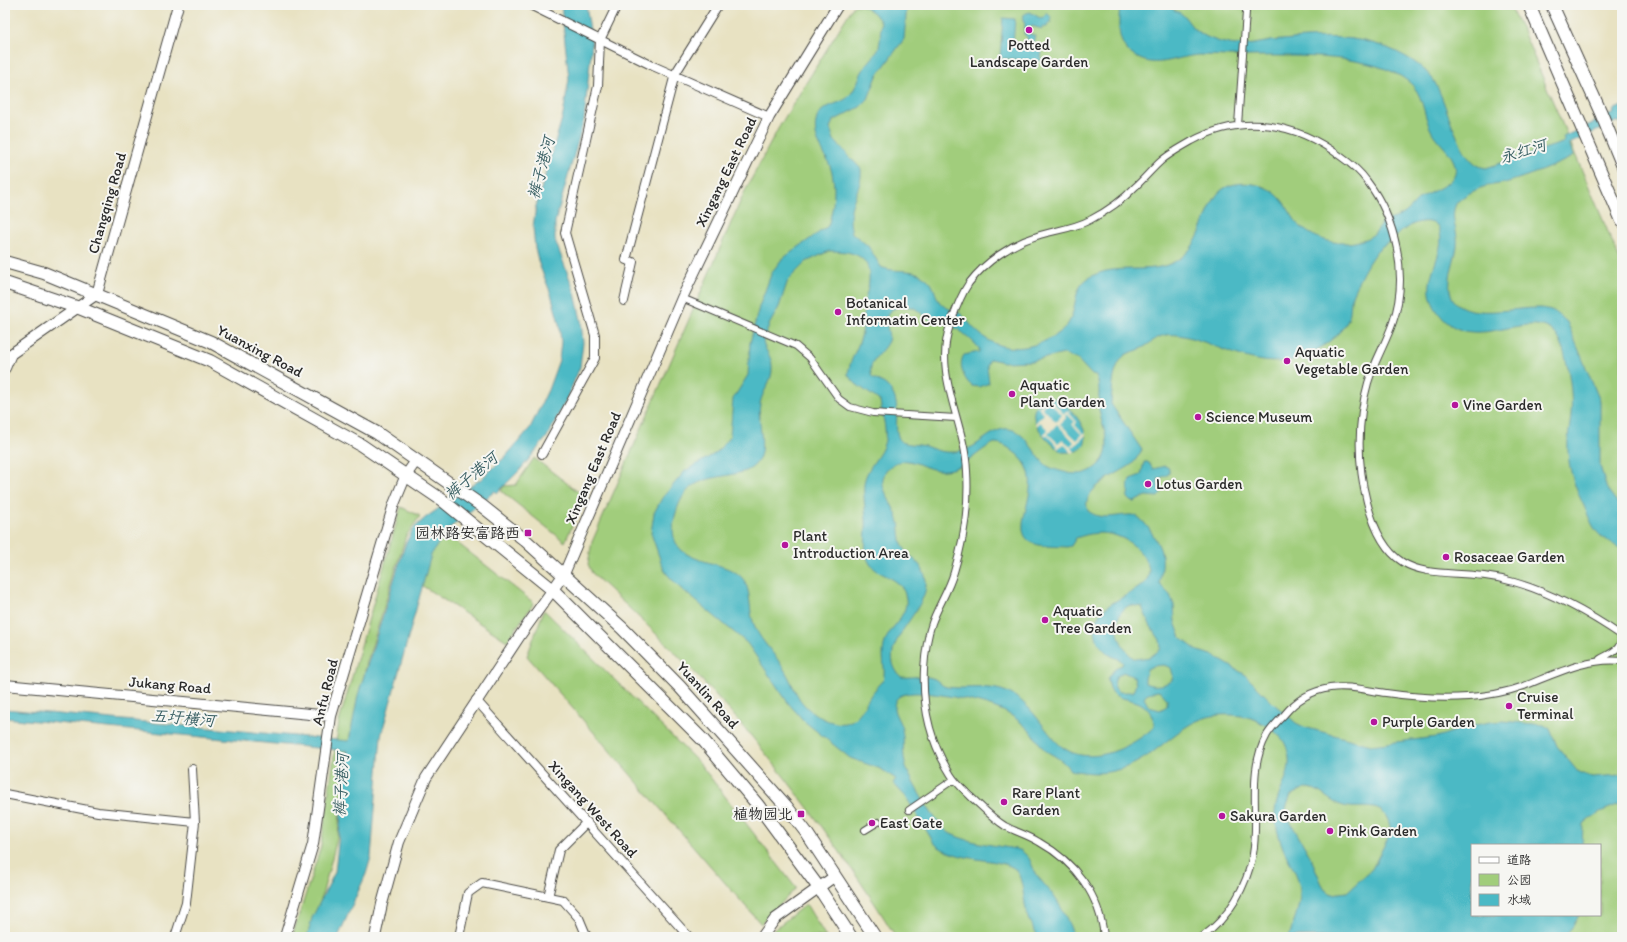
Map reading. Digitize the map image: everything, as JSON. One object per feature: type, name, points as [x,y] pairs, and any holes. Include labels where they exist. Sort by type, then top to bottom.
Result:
[{"type":"main road","points":[[1529,5],[1589,149],[1622,221]]},
{"type":"main road","points":[[1552,5],[1602,113],[1622,164]]},
{"type":"main road","name":"Yuanxing Road","points":[[5,262],[44,273],[211,342],[377,433],[482,506]]},
{"type":"main road","points":[[5,283],[79,308],[210,361],[361,445],[442,500],[553,590],[703,740],[757,804],[819,888],[851,937]]},
{"type":"main road","name":"Yuanlin Road","points":[[482,506],[536,548],[622,628],[680,687],[786,806],[806,832],[876,937]]},
{"type":"street","name":"Changqing Road","points":[[97,294],[178,5]]},
{"type":"street","points":[[530,5],[596,38],[769,118]]},
{"type":"street","points":[[542,454],[595,358],[595,335],[565,233],[598,86],[596,38],[617,5]]},
{"type":"street","points":[[624,302],[633,262],[626,260],[674,74],[718,5]]},
{"type":"street","name":"Xingang East Road","points":[[375,937],[382,904],[399,842],[426,778],[520,634],[564,574],[682,298],[769,118],[838,5]]},
{"type":"street","points":[[1238,125],[1246,12]]},
{"type":"street","points":[[1104,937],[1101,915],[1091,892],[1079,873],[1066,859],[1038,841],[1005,826],[985,810],[953,780],[935,744],[927,723],[924,703],[924,667],[932,624],[954,574],[965,514],[967,466],[963,441],[956,418],[945,367],[945,346],[956,307],[971,281],[1008,248],[1035,236],[1068,229],[1113,207],[1132,190],[1156,164],[1198,137],[1238,125],[1269,125],[1291,129],[1311,137],[1326,145],[1354,166],[1368,182],[1386,215],[1395,242],[1400,272],[1395,317],[1364,397],[1360,435],[1361,479],[1373,526],[1380,539],[1401,561],[1415,568],[1423,571],[1492,577],[1514,582],[1566,603],[1621,636],[1622,640],[1619,648],[1599,660],[1522,686],[1480,696],[1417,696],[1363,689],[1330,688],[1311,693],[1298,699],[1267,734],[1258,757],[1255,776],[1256,838],[1249,871],[1235,902],[1217,924],[1202,937]]},
{"type":"street","points":[[5,368],[11,354],[97,294]]},
{"type":"street","points":[[682,298],[750,328],[796,346],[810,358],[839,399],[850,407],[873,414],[956,418]]},
{"type":"street","name":"Anfu Road","points":[[285,937],[313,844],[332,716],[394,504],[406,475],[416,461]]},
{"type":"street","points":[[1599,660],[1622,661]]},
{"type":"street","name":"Jukang Road","points":[[5,685],[332,716]]},
{"type":"street","name":"Xingang West Road","points":[[476,700],[689,937]]},
{"type":"street","points":[[176,937],[186,903],[195,822],[192,769]]},
{"type":"street","points":[[911,809],[953,780]]},
{"type":"street","points":[[5,794],[98,812],[195,822]]},
{"type":"street","points":[[548,897],[559,850],[587,822]]},
{"type":"street","points":[[865,830],[878,822]]},
{"type":"street","points":[[762,937],[775,919],[835,876]]},
{"type":"street","points":[[459,937],[468,893],[482,883],[563,900],[579,918],[588,937]]},
{"type":"green space","points":[[854,5],[1509,5],[1523,31],[1622,265],[1622,937],[896,937],[858,878],[818,822],[754,739],[681,658],[592,573],[588,564],[592,542],[744,193],[779,127]]},
{"type":"green space","points":[[534,458],[585,497],[565,542],[501,491],[504,486],[516,485]]},
{"type":"green space","points":[[401,507],[420,516],[406,536],[367,662],[345,758],[338,835],[311,937],[292,937],[321,846],[339,722]]},
{"type":"green space","points":[[446,534],[534,603],[507,641],[415,581],[426,551]]},
{"type":"green space","points":[[544,610],[700,764],[796,888],[761,924],[527,656]]},
{"type":"green space","points":[[806,904],[826,937],[774,937],[771,932]]},
{"type":"water","points":[[561,5],[586,5],[592,43],[584,120],[555,222],[555,240],[575,293],[581,320],[583,343],[580,367],[567,398],[547,437],[520,470],[497,493],[495,491],[446,531],[431,555],[381,736],[371,857],[366,874],[338,937],[307,937],[312,918],[335,872],[348,751],[5,718],[5,709],[349,741],[358,695],[405,545],[413,529],[425,518],[481,479],[506,456],[530,428],[548,390],[559,360],[561,342],[559,323],[551,294],[539,264],[535,248],[533,227],[536,206],[563,115],[569,79]]},
{"type":"water","points":[[862,5],[907,5],[904,39],[877,76],[868,99],[860,107],[833,121],[830,128],[834,140],[861,169],[861,177],[850,214],[852,233],[868,246],[881,267],[892,270],[910,271],[921,275],[932,284],[937,298],[943,305],[961,314],[988,340],[998,345],[1008,347],[1018,348],[1029,346],[1049,339],[1059,333],[1071,319],[1080,287],[1085,280],[1094,275],[1105,271],[1161,267],[1182,257],[1190,250],[1196,241],[1217,194],[1229,186],[1243,183],[1257,185],[1271,190],[1285,204],[1297,223],[1303,229],[1326,240],[1351,243],[1370,237],[1375,233],[1381,223],[1398,217],[1410,209],[1423,196],[1444,186],[1454,176],[1456,170],[1452,157],[1432,133],[1420,97],[1414,87],[1409,82],[1394,73],[1376,66],[1333,58],[1199,55],[1162,62],[1147,61],[1132,55],[1123,43],[1119,29],[1120,5],[1169,5],[1172,9],[1183,15],[1193,28],[1206,37],[1237,45],[1327,37],[1361,40],[1388,48],[1413,61],[1432,78],[1443,100],[1454,130],[1468,156],[1476,164],[1486,168],[1562,143],[1564,141],[1563,137],[1614,113],[1613,110],[1622,106],[1622,121],[1619,123],[1618,121],[1569,144],[1574,156],[1549,168],[1523,177],[1505,183],[1479,188],[1465,196],[1456,204],[1453,214],[1457,235],[1457,246],[1451,273],[1450,291],[1455,302],[1465,308],[1478,311],[1537,308],[1547,309],[1555,312],[1567,322],[1600,401],[1600,466],[1607,489],[1622,509],[1622,549],[1601,537],[1594,528],[1573,479],[1568,446],[1571,419],[1570,382],[1563,349],[1554,333],[1542,326],[1526,325],[1491,331],[1472,332],[1455,328],[1440,315],[1432,302],[1430,280],[1440,248],[1441,237],[1438,226],[1428,222],[1411,225],[1377,250],[1353,293],[1349,319],[1344,327],[1332,339],[1313,352],[1299,358],[1272,362],[1245,357],[1180,335],[1165,335],[1140,349],[1125,355],[1118,364],[1116,371],[1111,404],[1142,450],[1131,465],[1101,483],[1094,489],[1089,496],[1087,503],[1088,511],[1099,516],[1110,517],[1133,515],[1142,520],[1151,532],[1161,551],[1162,563],[1159,584],[1170,595],[1174,605],[1175,622],[1181,638],[1198,651],[1212,655],[1244,674],[1274,704],[1296,723],[1304,727],[1371,745],[1437,737],[1470,726],[1490,722],[1503,721],[1544,725],[1550,729],[1557,746],[1578,772],[1592,777],[1622,775],[1622,803],[1600,812],[1583,824],[1582,844],[1471,844],[1471,916],[1578,916],[1564,937],[1289,937],[1298,908],[1300,890],[1296,874],[1280,840],[1275,816],[1277,800],[1288,769],[1288,752],[1285,743],[1279,735],[1252,718],[1232,715],[1216,715],[1201,719],[1177,733],[1155,751],[1129,766],[1113,771],[1093,773],[1070,770],[1062,761],[1045,750],[1032,733],[1022,724],[1011,715],[998,709],[937,694],[909,693],[900,696],[895,702],[894,709],[902,730],[905,763],[912,780],[931,813],[945,830],[951,834],[976,842],[1020,850],[1024,853],[1029,859],[1038,877],[1060,906],[1074,937],[1038,937],[1028,918],[1022,885],[1016,870],[1001,863],[954,854],[934,843],[906,797],[893,783],[896,779],[881,769],[850,758],[804,721],[789,704],[747,643],[679,587],[667,574],[662,565],[651,533],[654,513],[662,498],[685,471],[716,453],[730,437],[733,399],[748,375],[750,343],[759,307],[772,272],[782,259],[828,226],[832,211],[834,188],[830,166],[817,137],[817,118],[822,110],[847,98],[855,87],[867,64],[878,50],[881,22],[874,13]],"holes":[[[829,251],[844,252],[857,255],[866,264],[869,271],[869,283],[865,301],[863,330],[848,375],[856,384],[880,401],[885,430],[885,442],[881,452],[867,473],[864,483],[866,524],[865,548],[870,564],[874,569],[891,578],[901,586],[906,599],[905,610],[889,634],[884,645],[883,681],[873,692],[864,708],[858,715],[851,721],[844,723],[837,723],[822,718],[808,709],[799,698],[779,661],[756,629],[752,617],[747,587],[745,582],[737,573],[699,560],[687,554],[678,546],[673,534],[675,516],[680,502],[686,492],[702,481],[746,471],[754,466],[759,459],[762,442],[759,413],[760,404],[772,372],[772,363],[763,342],[769,325],[779,307],[788,280],[806,262]],[[902,306],[914,308],[928,318],[954,327],[979,348],[979,352],[964,355],[961,363],[962,371],[972,386],[980,387],[989,383],[987,365],[990,359],[1004,362],[1032,361],[1064,354],[1078,360],[1092,375],[1096,376],[1098,380],[1099,409],[1107,447],[1106,454],[1102,460],[1090,471],[1079,474],[1056,470],[1041,460],[1025,438],[1009,429],[994,432],[972,447],[954,452],[945,452],[925,446],[901,442],[897,430],[896,401],[886,385],[872,377],[871,366],[889,338],[886,319],[888,314],[891,310]],[[994,443],[1005,446],[1012,450],[1025,463],[1030,475],[1030,487],[1023,523],[1024,532],[1028,540],[1032,543],[1041,545],[1067,547],[1071,546],[1076,538],[1086,535],[1102,533],[1117,536],[1128,542],[1141,553],[1149,569],[1147,579],[1140,586],[1108,607],[1099,616],[1095,627],[1097,639],[1104,650],[1123,663],[1115,668],[1108,679],[1109,686],[1112,691],[1118,696],[1137,702],[1144,706],[1152,715],[1154,723],[1154,727],[1144,735],[1118,750],[1091,756],[1078,754],[1065,749],[1054,739],[1022,701],[1007,692],[993,688],[947,687],[928,677],[901,677],[894,665],[893,653],[897,641],[925,593],[926,581],[922,569],[903,546],[898,519],[883,485],[886,470],[894,464],[902,461],[909,461],[937,470],[953,469],[965,463]],[[1130,605],[1142,607],[1150,625],[1160,640],[1161,649],[1150,657],[1135,659],[1129,654],[1124,648],[1118,632],[1117,624],[1123,610]],[[1164,665],[1171,668],[1173,675],[1172,680],[1166,684],[1159,685],[1145,683],[1147,669],[1153,666]],[[1123,672],[1134,677],[1136,684],[1133,692],[1119,692],[1114,683],[1116,677]],[[1158,691],[1162,693],[1167,699],[1167,706],[1160,710],[1149,707],[1144,698],[1148,693]],[[1305,788],[1310,788],[1346,807],[1378,809],[1384,813],[1388,820],[1391,832],[1372,869],[1347,892],[1332,894],[1324,889],[1310,856],[1288,818],[1286,808],[1291,795]]]},
{"type":"water","points":[[1030,12],[1040,18],[1044,17],[1047,13],[1051,17],[1051,23],[1048,24],[1047,27],[1042,27],[1042,29],[1032,26],[1026,32],[1035,36],[1032,46],[1042,47],[1041,61],[1000,58],[1003,18],[1015,19],[1013,45],[1023,46],[1028,38],[1024,34],[1024,14]]},
{"type":"water","points":[[1053,398],[1071,410],[1079,420],[1084,430],[1086,439],[1083,446],[1076,451],[1062,452],[1047,439],[1036,423],[1034,415],[1035,408],[1041,402]]},
{"type":"water","points":[[1144,462],[1148,462],[1153,469],[1165,466],[1169,468],[1169,474],[1158,479],[1161,494],[1158,497],[1146,496],[1134,502],[1130,501],[1127,498],[1130,479],[1141,475]]},
{"type":"pier","points":[[1050,399],[1064,414],[1069,410],[1071,411],[1069,413],[1077,422],[1075,425],[1083,434],[1085,432],[1086,435],[1072,448],[1075,452],[1072,453],[1064,444],[1057,449],[1057,446],[1047,435],[1043,435],[1048,430],[1040,422],[1036,426],[1035,423],[1044,414],[1036,405],[1037,404],[1039,406]],"holes":[[[1048,401],[1062,415],[1056,422],[1042,407]],[[1067,414],[1075,422],[1072,424],[1082,435],[1077,440],[1060,424],[1066,418],[1065,416]],[[1057,424],[1074,442],[1070,447],[1063,439],[1058,443],[1048,434]]]},
{"type":"place","name":"Potted Landscape Garden","points":[[1029,30]]},
{"type":"place","name":"Botanical Informatin Center","points":[[838,312]]},
{"type":"place","name":"Aquatic Vegetable Garden","points":[[1287,361]]},
{"type":"place","name":"Aquatic Plant Garden","points":[[1012,394]]},
{"type":"place","name":"Vine Garden","points":[[1455,405]]},
{"type":"place","name":"Science Museum","points":[[1198,417]]},
{"type":"place","name":"Lotus Garden","points":[[1148,484]]},
{"type":"place","name":"园林路安富路西","points":[[528,533]]},
{"type":"place","name":"Plant Introduction Area","points":[[785,545]]},
{"type":"place","name":"Rosaceae Garden","points":[[1446,557]]},
{"type":"place","name":"Aquatic Tree Garden","points":[[1045,620]]},
{"type":"place","name":"Cruise Terminal","points":[[1509,706]]},
{"type":"place","name":"Purple Garden","points":[[1374,722]]},
{"type":"place","name":"Rare Plant Garden","points":[[1004,802]]},
{"type":"place","name":"植物园北","points":[[801,814]]},
{"type":"place","name":"Sakura Garden","points":[[1222,816]]},
{"type":"place","name":"East Gate","points":[[872,823]]},
{"type":"place","name":"Pink Garden","points":[[1330,831]]},
{"type":"water label","name":"永红河","points":[[1523,151]]},
{"type":"water label","name":"裤子港河","points":[[541,168]]},
{"type":"water label","name":"裤子港河","points":[[471,476]]},
{"type":"water label","name":"五圩横河","points":[[183,718]]},
{"type":"water label","name":"裤子港河","points":[[341,785]]}]
